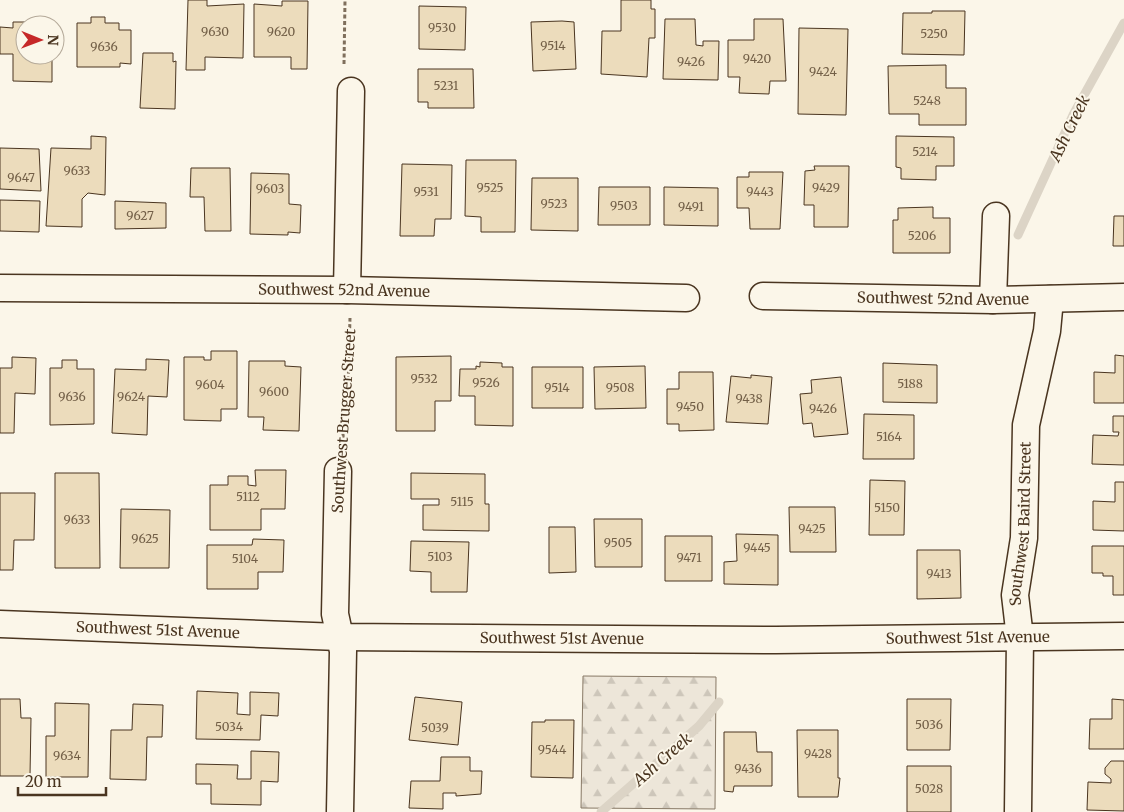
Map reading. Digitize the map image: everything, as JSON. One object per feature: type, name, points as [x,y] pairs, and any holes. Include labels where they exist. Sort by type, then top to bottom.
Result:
[{"type":"street","points":[[347,290],[351,91]]},
{"type":"street","points":[[993,300],[996,216]]},
{"type":"street","name":"Southwest 52nd Avenue","points":[[0,288],[347,290],[686,298]]},
{"type":"street","name":"Southwest 52nd Avenue","points":[[763,296],[993,300],[1124,297]]},
{"type":"street","name":"Southwest Baird Street","points":[[1018,812],[1020,638],[1015,595],[1024,538],[1026,425],[1047,331],[1050,299]]},
{"type":"street","name":"Southwest Brugger Street","points":[[338,472],[335,614],[338,637],[343,651],[340,812]]},
{"type":"street","name":"Southwest 51st Avenue","points":[[0,624],[338,637],[766,640],[1124,636]]},
{"type":"path","points":[[345,0],[344,69],[351,91]]},
{"type":"path","name":"Southwest Brugger Street","points":[[338,472],[344,464],[341,416],[348,389],[350,317],[347,290]]},
{"type":"green space","points":[[583,676],[716,677],[715,809],[581,808]]},
{"type":"building","points":[[188,0],[207,0],[207,6],[244,4],[243,58],[205,57],[205,70],[186,70]]},
{"type":"building","points":[[621,0],[651,0],[651,9],[655,9],[655,38],[649,38],[647,77],[601,74],[602,31],[621,31]]},
{"type":"building","points":[[282,1],[308,1],[307,69],[291,69],[291,57],[254,57],[254,4],[282,6]]},
{"type":"building","points":[[419,6],[466,7],[465,50],[419,49]]},
{"type":"building","points":[[932,11],[965,11],[964,55],[902,54],[903,13],[932,13]]},
{"type":"building","points":[[91,17],[105,17],[105,23],[119,23],[119,30],[131,30],[131,64],[120,63],[120,67],[77,67],[77,23],[91,23]]},
{"type":"building","points":[[665,19],[695,19],[696,45],[703,46],[703,41],[719,41],[718,80],[663,79]]},
{"type":"building","points":[[754,19],[783,19],[786,81],[770,81],[769,94],[739,93],[740,77],[728,77],[728,40],[754,40]]},
{"type":"building","points":[[13,22],[15,22],[15,65],[52,65],[52,82],[13,81],[13,54],[0,54],[0,27],[13,28]]},
{"type":"building","points":[[531,22],[574,22],[576,69],[533,71]]},
{"type":"building","points":[[799,28],[848,29],[846,115],[798,114]]},
{"type":"building","points":[[143,53],[173,53],[173,62],[176,61],[175,109],[140,108]]},
{"type":"building","points":[[946,65],[946,88],[966,88],[966,125],[919,125],[919,114],[889,114],[888,66]]},
{"type":"building","points":[[418,69],[473,69],[474,108],[428,108],[428,102],[418,102]]},
{"type":"building","points":[[91,136],[106,137],[105,195],[88,193],[82,199],[82,227],[46,226],[51,148],[91,149]]},
{"type":"building","points":[[896,136],[954,137],[954,166],[936,166],[936,180],[901,179],[901,168],[896,167]]},
{"type":"building","points":[[0,148],[39,149],[41,191],[0,189]]},
{"type":"building","points":[[466,160],[516,160],[515,232],[481,232],[481,217],[465,216]]},
{"type":"building","points":[[402,164],[452,165],[451,219],[435,219],[434,236],[400,236]]},
{"type":"building","points":[[814,166],[849,166],[848,227],[814,227],[814,205],[804,205],[805,171],[815,170]]},
{"type":"building","points":[[191,168],[230,168],[231,231],[205,231],[204,197],[190,197]]},
{"type":"building","points":[[749,172],[783,172],[780,229],[750,229],[749,208],[737,208],[737,177],[749,177]]},
{"type":"building","points":[[251,173],[289,174],[289,204],[301,205],[300,233],[288,232],[288,235],[250,234]]},
{"type":"building","points":[[532,178],[578,178],[578,231],[531,230]]},
{"type":"building","points":[[599,187],[650,187],[650,225],[598,225]]},
{"type":"building","points":[[664,187],[718,188],[718,226],[664,225]]},
{"type":"building","points":[[0,200],[40,201],[39,232],[0,231]]},
{"type":"building","points":[[115,201],[166,203],[166,228],[115,229]]},
{"type":"building","points":[[933,207],[933,218],[950,218],[950,253],[893,253],[893,220],[898,220],[898,208]]},
{"type":"building","points":[[1114,216],[1124,216],[1124,246],[1113,246]]},
{"type":"building","points":[[211,351],[237,351],[237,409],[221,409],[221,421],[184,420],[184,357],[204,357],[204,360],[211,360]]},
{"type":"building","points":[[1115,355],[1124,356],[1124,403],[1094,403],[1094,372],[1115,373]]},
{"type":"building","points":[[451,356],[451,401],[435,401],[435,431],[396,431],[396,357]]},
{"type":"building","points":[[12,357],[36,358],[35,394],[15,393],[14,433],[0,433],[0,368],[12,368]]},
{"type":"building","points":[[146,359],[169,360],[167,397],[148,396],[147,435],[112,433],[115,369],[146,370]]},
{"type":"building","points":[[62,360],[77,360],[77,369],[94,369],[94,424],[50,425],[50,368],[62,368]]},
{"type":"building","points":[[249,361],[285,361],[285,366],[301,367],[299,431],[263,430],[264,417],[248,417]]},
{"type":"building","points":[[480,362],[502,363],[502,367],[513,367],[513,426],[475,425],[475,396],[459,396],[460,369],[476,369],[476,366],[480,367]]},
{"type":"building","points":[[883,363],[937,365],[937,403],[883,402]]},
{"type":"building","points":[[645,366],[646,408],[595,409],[594,367]]},
{"type":"building","points":[[532,367],[583,367],[583,408],[532,408]]},
{"type":"building","points":[[679,372],[713,372],[714,430],[679,431],[679,424],[667,424],[667,389],[679,389]]},
{"type":"building","points":[[751,375],[772,377],[768,424],[726,422],[731,376],[751,378]]},
{"type":"building","points":[[841,377],[848,434],[814,437],[812,423],[803,424],[800,394],[812,393],[811,380]]},
{"type":"building","points":[[864,414],[914,415],[914,459],[863,459]]},
{"type":"building","points":[[1113,416],[1124,416],[1124,465],[1092,464],[1093,435],[1118,436],[1119,432],[1113,432]]},
{"type":"building","points":[[255,470],[286,470],[285,509],[261,509],[261,530],[210,530],[210,485],[228,485],[228,476],[248,476],[248,485],[256,486]]},
{"type":"building","points":[[55,473],[99,473],[100,568],[55,568]]},
{"type":"building","points":[[411,473],[485,474],[485,504],[489,504],[489,531],[423,530],[423,505],[439,505],[439,499],[411,499]]},
{"type":"building","points":[[870,480],[905,481],[904,535],[869,535]]},
{"type":"building","points":[[1115,482],[1124,482],[1124,531],[1093,530],[1093,501],[1115,502]]},
{"type":"building","points":[[0,493],[35,493],[34,540],[14,540],[13,570],[0,570]]},
{"type":"building","points":[[789,507],[835,507],[836,552],[790,552]]},
{"type":"building","points":[[121,509],[170,510],[169,568],[120,568]]},
{"type":"building","points":[[594,519],[642,519],[642,567],[595,567]]},
{"type":"building","points":[[549,527],[575,527],[576,572],[549,573]]},
{"type":"building","points":[[736,534],[778,535],[778,585],[724,584],[724,562],[737,561]]},
{"type":"building","points":[[665,536],[712,536],[712,581],[665,581]]},
{"type":"building","points":[[253,539],[284,540],[283,572],[258,572],[258,589],[207,589],[207,545],[252,545]]},
{"type":"building","points":[[411,541],[469,542],[467,592],[431,592],[431,572],[410,571]]},
{"type":"building","points":[[1092,546],[1124,546],[1124,595],[1113,595],[1113,576],[1103,576],[1103,573],[1092,573]]},
{"type":"building","points":[[917,550],[960,550],[961,598],[917,599]]},
{"type":"building","points":[[197,691],[238,693],[237,714],[250,715],[250,692],[279,693],[278,716],[261,715],[260,740],[196,739]]},
{"type":"building","points":[[415,697],[462,702],[458,745],[409,740]]},
{"type":"building","points":[[0,699],[20,699],[21,718],[31,718],[30,776],[0,776]]},
{"type":"building","points":[[907,699],[951,699],[950,750],[907,750]]},
{"type":"building","points":[[1112,699],[1124,700],[1124,749],[1089,749],[1090,719],[1112,719]]},
{"type":"building","points":[[55,703],[89,704],[88,777],[46,777],[46,736],[55,736]]},
{"type":"building","points":[[133,704],[163,705],[162,737],[147,737],[146,780],[110,779],[111,730],[132,730]]},
{"type":"building","points":[[545,720],[574,720],[573,778],[531,777],[532,722],[545,722]]},
{"type":"building","points":[[797,730],[838,730],[838,778],[840,778],[838,797],[798,797]]},
{"type":"building","points":[[724,732],[756,732],[757,752],[772,752],[772,786],[734,786],[733,792],[724,791]]},
{"type":"building","points":[[251,751],[279,752],[278,782],[261,781],[261,805],[211,804],[211,784],[196,784],[196,764],[238,765],[237,779],[251,779]]},
{"type":"building","points":[[441,757],[470,757],[470,771],[482,771],[481,794],[456,796],[456,793],[443,793],[443,809],[409,808],[411,781],[440,781]]},
{"type":"building","points":[[1111,761],[1124,761],[1124,811],[1087,810],[1088,782],[1111,783],[1111,779],[1105,774],[1105,768]]},
{"type":"building","points":[[907,766],[951,766],[951,812],[907,812]]},
{"type":"waterway","name":"Ash Creek","points":[[1018,235],[1073,115],[1124,23]]},
{"type":"waterway","name":"Ash Creek","points":[[601,812],[699,726],[719,702]]}]
